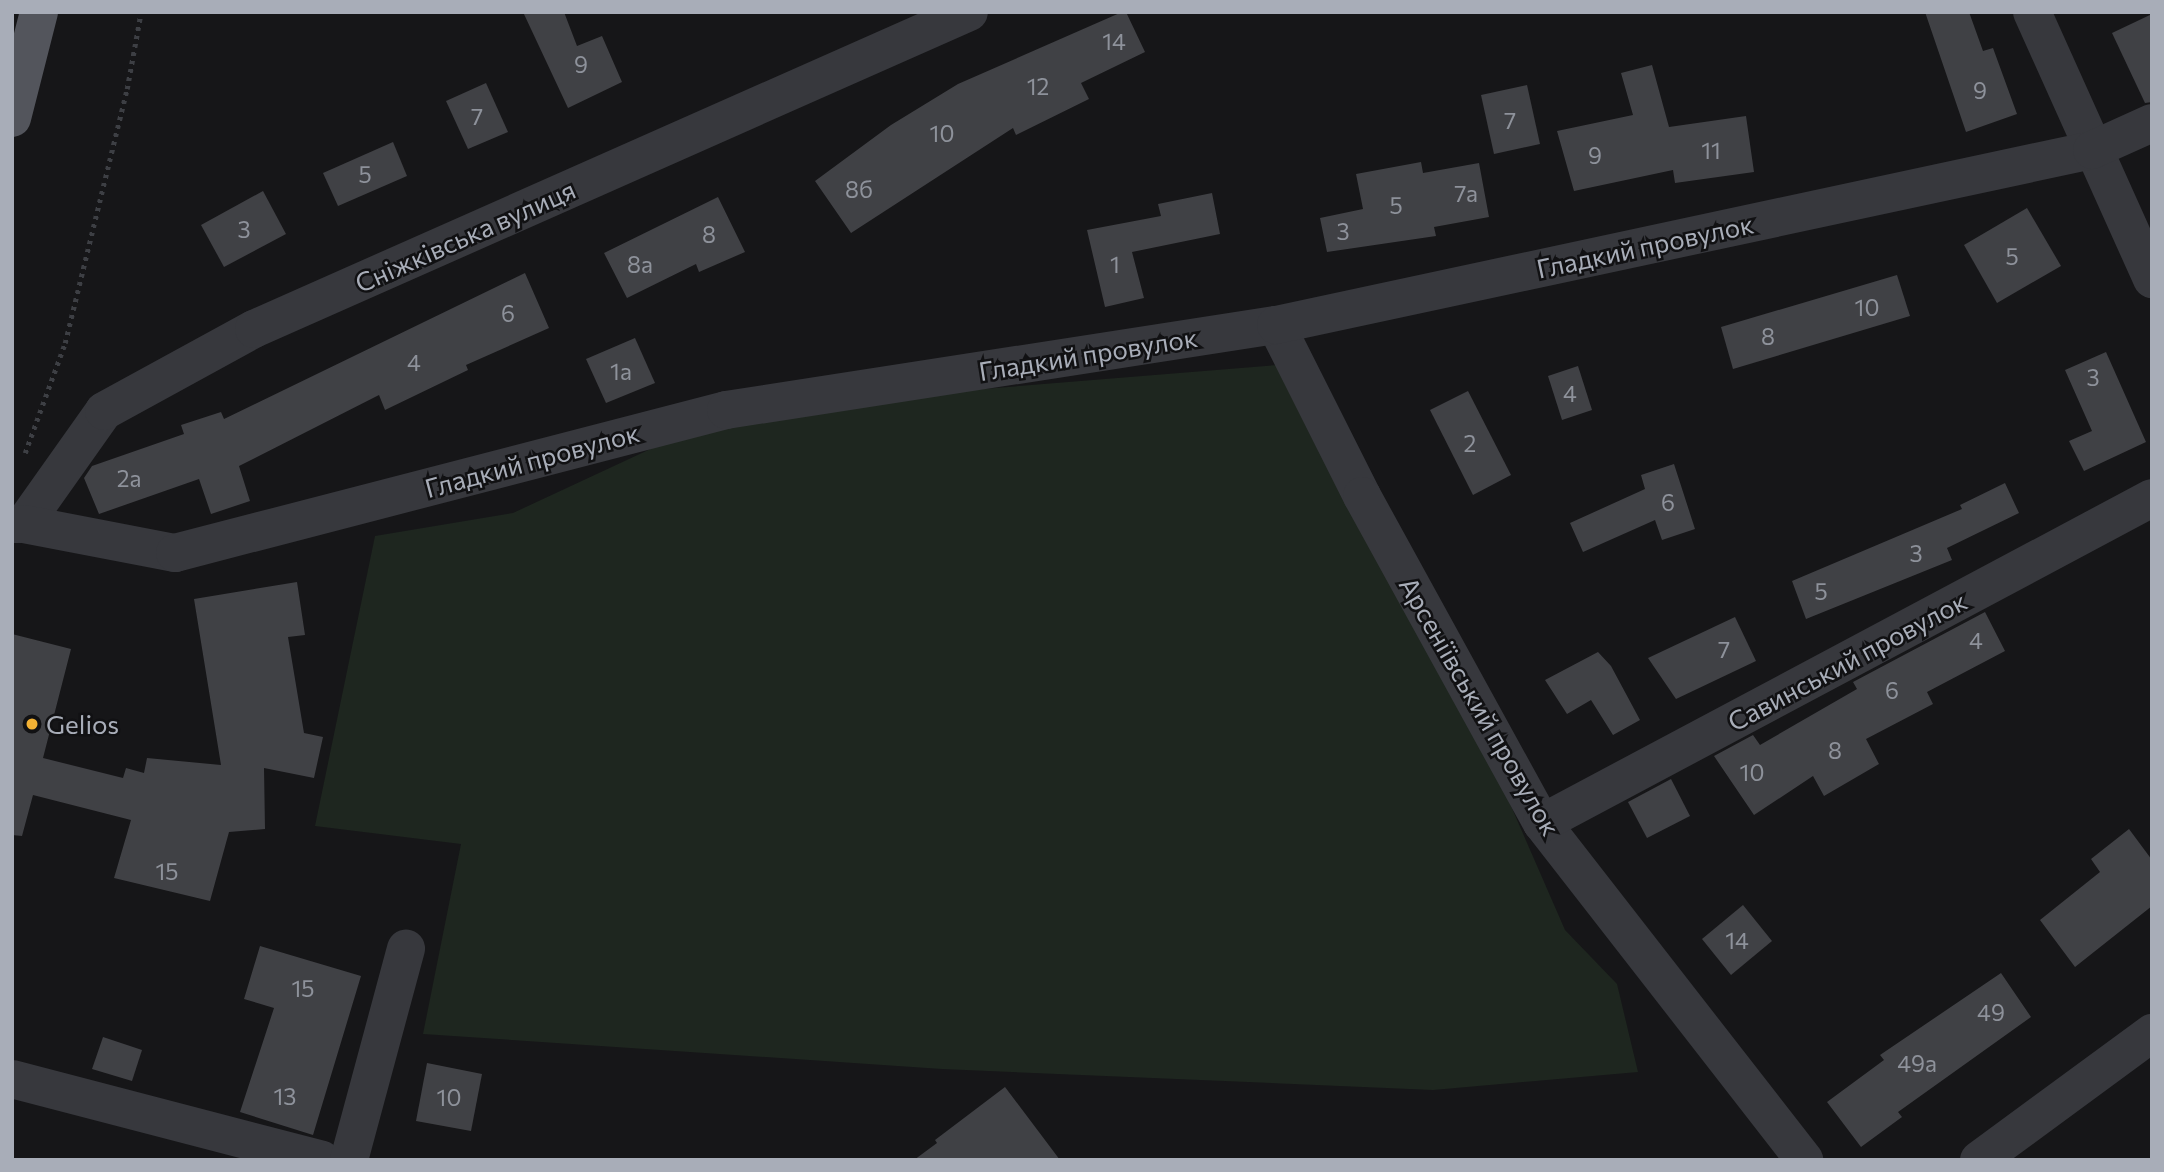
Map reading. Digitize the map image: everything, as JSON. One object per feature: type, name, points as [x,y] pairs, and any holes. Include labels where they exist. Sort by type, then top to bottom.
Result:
[{"type":"main road","points":[[12,118],[39,12]]},
{"type":"street","name":"Сніжківська вулиця","points":[[18,524],[104,411],[242,335],[969,12]]},
{"type":"street","points":[[2032,12],[2152,279]]},
{"type":"street","name":"Гладкий провулок","points":[[18,524],[174,552],[726,410],[1276,325],[2092,150],[2152,123]]},
{"type":"street","name":"Арсеніївський провулок","points":[[1276,325],[1362,496],[1542,823],[1804,1160]]},
{"type":"street","name":"Савинський провулок","points":[[1542,823],[2152,498]]},
{"type":"street","points":[[349,1160],[406,950]]},
{"type":"street","points":[[1979,1160],[2152,1033]]},
{"type":"street","points":[[12,1079],[323,1160]]},
{"type":"path","points":[[22,461],[65,343],[127,89],[141,12]]},
{"type":"shaded area","points":[[1277,365],[1460,689],[1565,930],[1617,984],[1638,1072],[1433,1090],[942,1069],[423,1034],[461,844],[315,826],[375,536],[513,513],[687,432],[897,396]]},
{"type":"building","points":[[523,12],[564,12],[577,46],[602,36],[622,82],[568,108]]},
{"type":"building","points":[[1126,12],[1145,52],[1081,83],[1089,99],[1016,135],[1013,128],[851,233],[815,181],[891,125],[958,84]]},
{"type":"building","points":[[1925,12],[1969,12],[1983,51],[1993,48],[2017,114],[1966,132]]},
{"type":"building","points":[[2152,14],[2152,102],[2145,103],[2112,33]]},
{"type":"building","points":[[1652,65],[1669,127],[1746,116],[1754,172],[1675,183],[1673,170],[1574,191],[1557,131],[1633,115],[1621,73]]},
{"type":"building","points":[[486,83],[508,132],[468,149],[446,101]]},
{"type":"building","points":[[1527,85],[1540,144],[1494,154],[1481,95]]},
{"type":"building","points":[[393,142],[407,176],[338,206],[323,173]]},
{"type":"building","points":[[1421,162],[1423,173],[1479,163],[1489,217],[1434,227],[1436,236],[1327,252],[1320,218],[1363,209],[1356,174]]},
{"type":"building","points":[[263,191],[286,234],[224,267],[201,225]]},
{"type":"building","points":[[1212,193],[1220,234],[1132,252],[1144,298],[1105,307],[1087,230],[1161,216],[1158,204]]},
{"type":"building","points":[[718,197],[745,252],[699,272],[696,264],[627,298],[604,253]]},
{"type":"building","points":[[2027,208],[2061,266],[1997,303],[1964,245]]},
{"type":"building","points":[[525,273],[549,328],[466,365],[468,370],[385,410],[379,395],[239,466],[250,501],[211,514],[199,479],[99,514],[84,478],[92,466],[184,434],[181,425],[221,412],[224,419]]},
{"type":"building","points":[[1897,275],[1910,316],[1733,369],[1721,327]]},
{"type":"building","points":[[635,338],[655,383],[606,403],[586,359]]},
{"type":"building","points":[[2106,352],[2146,442],[2084,471],[2069,441],[2092,431],[2065,370]]},
{"type":"building","points":[[1578,366],[1592,410],[1562,420],[1548,376]]},
{"type":"building","points":[[1468,391],[1511,475],[1473,495],[1430,410]]},
{"type":"building","points":[[1674,464],[1695,529],[1662,540],[1655,520],[1583,552],[1570,523],[1645,489],[1641,475]]},
{"type":"building","points":[[2005,483],[2019,513],[1947,548],[1952,560],[1806,619],[1792,581],[1962,509],[1960,505]]},
{"type":"building","points":[[297,582],[305,635],[288,637],[304,733],[323,737],[314,778],[264,768],[265,829],[229,832],[210,901],[114,878],[131,820],[33,795],[22,836],[12,835],[12,634],[71,649],[43,758],[123,778],[126,768],[144,773],[147,758],[221,765],[194,599]]},
{"type":"building","points":[[1985,612],[2005,651],[1927,692],[1933,704],[1866,739],[1879,764],[1824,796],[1813,776],[1754,815],[1714,756],[1753,735],[1760,745],[1857,689],[1853,682]]},
{"type":"building","points":[[1735,617],[1756,661],[1676,699],[1648,658]]},
{"type":"building","points":[[1598,652],[1611,666],[1640,720],[1613,735],[1591,700],[1567,714],[1545,680]]},
{"type":"building","points":[[1671,779],[1690,816],[1647,838],[1628,802]]},
{"type":"building","points":[[2129,829],[2152,860],[2152,906],[2075,967],[2040,920],[2100,872],[2091,859]]},
{"type":"building","points":[[1743,905],[1772,941],[1731,975],[1702,939]]},
{"type":"building","points":[[260,946],[361,976],[313,1135],[240,1112],[274,1008],[244,999]]},
{"type":"building","points":[[2001,973],[2031,1017],[1898,1112],[1902,1117],[1861,1147],[1827,1102],[1884,1060],[1880,1055]]},
{"type":"building","points":[[103,1037],[142,1050],[132,1081],[92,1069]]},
{"type":"building","points":[[427,1063],[482,1074],[471,1131],[416,1121]]},
{"type":"building","points":[[1005,1087],[1060,1160],[914,1160],[937,1143],[935,1140]]},
{"type":"place","name":"Gelios","points":[[32,724]]}]
